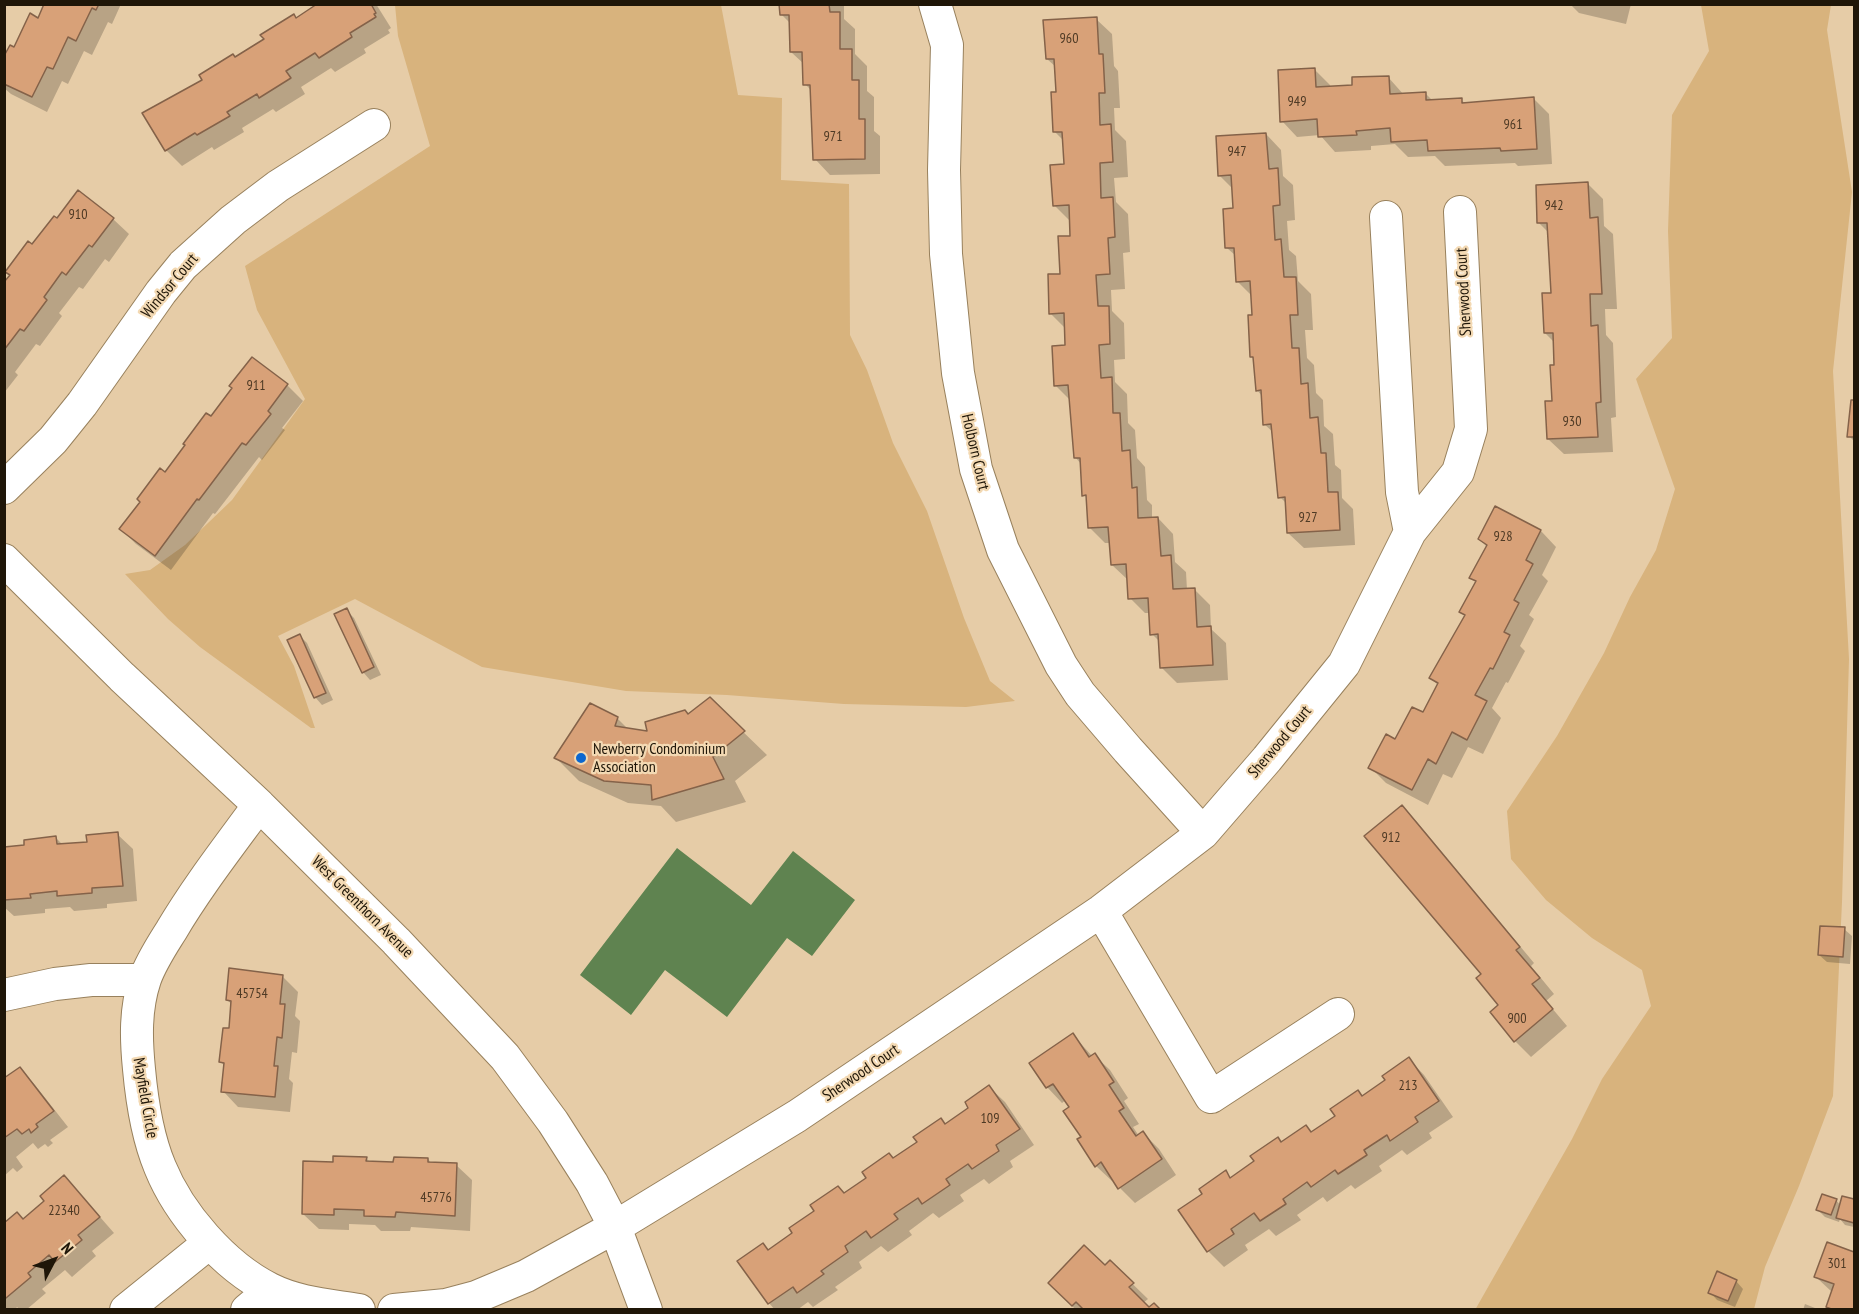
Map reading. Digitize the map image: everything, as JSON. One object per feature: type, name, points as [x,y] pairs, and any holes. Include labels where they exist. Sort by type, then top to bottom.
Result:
[{"type":"street","name":"Holborn Court","points":[[935,4],[947,45],[944,170],[946,254],[958,373],[976,469],[1003,549],[1061,665],[1080,694],[1203,832]]},
{"type":"street","name":"Windsor Court","points":[[4,489],[53,440],[82,404],[161,292],[183,265],[233,220],[278,186],[374,125]]},
{"type":"street","name":"Sherwood Court","points":[[615,1227],[797,1116],[1101,911],[1203,832],[1344,664],[1410,532],[1458,472],[1471,429],[1460,212]]},
{"type":"street","points":[[1386,217],[1402,492],[1410,532]]},
{"type":"street","name":"West Greenthorn Avenue","points":[[4,560],[122,677],[259,805],[396,941],[505,1057],[553,1122],[592,1183],[615,1227],[646,1310]]},
{"type":"street","name":"Mayfield Circle","points":[[259,805],[186,906],[151,963],[144,981],[138,1009],[136,1040],[148,1129],[160,1167],[184,1210],[209,1243],[242,1271],[271,1290],[309,1302],[359,1310]]},
{"type":"street","points":[[1101,911],[1211,1097],[1338,1014]]},
{"type":"street","points":[[4,995],[55,984],[92,980],[144,981]]},
{"type":"street","points":[[394,1310],[482,1303],[615,1227]]},
{"type":"street","points":[[126,1310],[209,1243]]},
{"type":"street","points":[[247,1310],[271,1290]]},
{"type":"shaded area","points":[[395,5],[721,5],[738,95],[782,98],[781,180],[849,184],[850,335],[867,370],[893,443],[927,511],[964,618],[990,681],[1015,701],[966,707],[844,704],[727,695],[626,691],[482,667],[355,599],[278,636],[294,666],[315,728],[311,728],[200,647],[168,619],[125,574],[150,570],[185,545],[232,500],[305,399],[257,310],[245,266],[430,146],[398,36]]},
{"type":"shaded area","points":[[1701,5],[1831,5],[1827,30],[1852,192],[1833,371],[1849,659],[1842,902],[1833,1096],[1765,1267],[1754,1309],[1475,1310],[1572,1139],[1602,1079],[1651,1006],[1642,970],[1592,938],[1546,900],[1511,859],[1507,811],[1557,736],[1604,653],[1630,597],[1656,550],[1675,489],[1636,379],[1672,338],[1668,231],[1672,115],[1709,51]]},
{"type":"shaded area","points":[[677,848],[751,905],[793,851],[855,900],[812,956],[787,938],[727,1017],[665,970],[631,1015],[580,975]]},
{"type":"building","points":[[44,4],[99,4],[96,10],[92,8],[76,41],[68,37],[53,69],[47,67],[32,97],[4,84],[4,56],[10,45],[14,47],[30,13],[38,18]]},
{"type":"building","points":[[317,4],[371,4],[376,17],[350,33],[352,37],[319,58],[315,53],[286,71],[291,78],[259,98],[257,94],[227,112],[230,116],[165,151],[142,113],[202,80],[199,75],[233,54],[235,57],[264,39],[260,35],[294,14],[296,18]]},
{"type":"building","points":[[779,4],[829,4],[830,12],[840,12],[840,49],[852,49],[852,80],[859,80],[859,119],[865,119],[865,159],[813,160],[810,85],[803,85],[802,52],[790,52],[789,15],[780,15]]},
{"type":"building","points":[[1097,17],[1099,54],[1103,54],[1105,93],[1099,93],[1100,125],[1111,124],[1113,162],[1100,163],[1101,198],[1113,197],[1115,237],[1108,238],[1110,274],[1096,275],[1098,306],[1109,306],[1110,344],[1099,345],[1101,378],[1112,377],[1113,413],[1120,413],[1122,451],[1130,450],[1132,488],[1137,487],[1138,518],[1158,517],[1161,556],[1171,555],[1173,589],[1195,588],[1197,627],[1211,626],[1213,665],[1160,668],[1158,634],[1150,635],[1148,598],[1128,599],[1126,564],[1111,565],[1108,527],[1088,528],[1086,495],[1082,496],[1080,458],[1074,458],[1068,385],[1054,386],[1052,346],[1065,345],[1064,313],[1049,314],[1048,274],[1060,274],[1058,236],[1070,236],[1069,205],[1053,206],[1050,165],[1064,164],[1062,132],[1053,132],[1051,92],[1056,92],[1054,59],[1046,59],[1043,20]]},
{"type":"building","points":[[1315,68],[1316,87],[1352,85],[1352,77],[1389,76],[1390,94],[1426,92],[1426,100],[1462,98],[1462,103],[1534,97],[1537,149],[1428,151],[1427,140],[1391,142],[1390,128],[1356,131],[1357,135],[1318,137],[1317,119],[1280,122],[1278,70]]},
{"type":"building","points":[[1266,133],[1269,169],[1278,168],[1280,205],[1273,206],[1275,240],[1281,239],[1284,277],[1296,277],[1298,315],[1290,315],[1292,348],[1299,348],[1301,384],[1308,383],[1310,418],[1318,417],[1321,453],[1326,453],[1328,492],[1338,492],[1340,530],[1287,533],[1285,497],[1278,498],[1271,424],[1263,425],[1261,390],[1256,391],[1253,357],[1250,357],[1248,315],[1252,315],[1250,281],[1236,282],[1234,248],[1225,248],[1223,209],[1233,208],[1231,175],[1218,176],[1216,136]]},
{"type":"building","points":[[1588,182],[1590,218],[1598,217],[1602,294],[1590,294],[1591,326],[1598,325],[1601,402],[1596,403],[1598,437],[1547,439],[1545,401],[1552,401],[1550,365],[1554,365],[1553,333],[1544,333],[1542,293],[1551,293],[1547,223],[1537,223],[1536,185]]},
{"type":"building","points":[[78,190],[114,218],[92,247],[89,245],[66,275],[62,272],[44,297],[47,300],[24,331],[20,329],[4,350],[4,282],[10,275],[5,272],[28,241],[32,244],[54,216],[57,218]]},
{"type":"building","points":[[252,357],[288,384],[268,411],[271,414],[246,445],[242,443],[155,556],[119,529],[140,502],[137,499],[160,468],[165,472],[206,413],[211,416],[232,388],[229,386]]},
{"type":"building","points":[[1851,400],[1854,400],[1854,437],[1847,437]]},
{"type":"building","points":[[1495,506],[1541,530],[1526,560],[1533,564],[1514,600],[1519,603],[1504,632],[1510,635],[1493,669],[1490,668],[1475,695],[1487,701],[1467,740],[1452,732],[1436,764],[1428,759],[1412,790],[1368,768],[1386,734],[1395,739],[1412,707],[1423,712],[1438,683],[1429,678],[1465,615],[1459,612],[1476,581],[1469,578],[1487,545],[1478,539]]},
{"type":"building","points":[[347,608],[374,667],[362,673],[334,614]]},
{"type":"building","points":[[300,634],[326,693],[314,698],[287,640]]},
{"type":"building","points":[[710,697],[745,731],[713,757],[724,779],[652,800],[651,785],[604,781],[554,758],[590,703],[618,717],[615,726],[647,731],[645,722],[685,710],[688,714]]},
{"type":"building","points":[[1402,805],[1520,947],[1516,950],[1540,978],[1532,984],[1553,1009],[1514,1042],[1490,1012],[1498,1005],[1476,978],[1481,974],[1364,836]]},
{"type":"building","points":[[118,832],[123,886],[92,888],[92,893],[57,896],[57,891],[30,894],[31,898],[4,900],[4,847],[24,845],[24,840],[56,836],[57,844],[87,842],[86,835]]},
{"type":"building","points":[[1820,926],[1845,927],[1843,957],[1818,955]]},
{"type":"building","points":[[229,968],[283,975],[280,1004],[285,1004],[282,1038],[277,1037],[274,1066],[278,1066],[275,1097],[221,1092],[224,1063],[219,1062],[223,1028],[229,1028],[231,1001],[226,1000]]},
{"type":"building","points":[[1073,1033],[1089,1057],[1095,1053],[1114,1082],[1109,1085],[1124,1108],[1119,1111],[1136,1136],[1143,1131],[1162,1159],[1118,1189],[1101,1162],[1095,1167],[1077,1139],[1081,1137],[1063,1111],[1069,1107],[1053,1084],[1046,1088],[1029,1063]]},
{"type":"building","points":[[1409,1057],[1439,1101],[1415,1117],[1418,1122],[1390,1141],[1387,1135],[1364,1150],[1367,1155],[1338,1174],[1335,1170],[1311,1187],[1307,1182],[1283,1199],[1286,1204],[1260,1221],[1254,1213],[1231,1229],[1234,1234],[1207,1252],[1178,1210],[1202,1194],[1199,1189],[1226,1170],[1230,1178],[1254,1161],[1250,1156],[1278,1137],[1281,1142],[1306,1125],[1311,1132],[1335,1116],[1330,1109],[1358,1090],[1362,1096],[1385,1080],[1382,1076]]},
{"type":"building","points":[[20,1067],[54,1111],[36,1124],[38,1127],[31,1133],[29,1129],[22,1134],[17,1129],[4,1138],[4,1078]]},
{"type":"building","points":[[989,1085],[1020,1129],[996,1145],[999,1151],[972,1169],[968,1164],[946,1179],[950,1185],[922,1204],[918,1198],[894,1214],[898,1219],[871,1238],[866,1231],[845,1246],[848,1252],[821,1271],[824,1274],[797,1293],[793,1287],[768,1304],[737,1261],[763,1243],[768,1250],[792,1233],[789,1228],[814,1211],[810,1205],[838,1186],[844,1193],[866,1178],[862,1172],[889,1153],[893,1158],[917,1142],[913,1137],[941,1118],[945,1124],[968,1108],[965,1102]]},
{"type":"building","points":[[333,1156],[367,1157],[366,1161],[393,1162],[394,1157],[428,1158],[428,1162],[457,1163],[455,1216],[396,1212],[395,1217],[364,1216],[364,1210],[334,1209],[334,1215],[302,1214],[303,1161],[333,1162]]},
{"type":"building","points":[[64,1175],[100,1217],[78,1235],[82,1240],[55,1262],[49,1255],[28,1273],[31,1277],[6,1298],[4,1296],[4,1223],[17,1212],[23,1219],[44,1201],[40,1196]]},
{"type":"building","points":[[1822,1194],[1837,1199],[1831,1215],[1816,1210]]},
{"type":"building","points":[[1842,1196],[1854,1199],[1854,1223],[1836,1218]]},
{"type":"building","points":[[1827,1242],[1854,1252],[1854,1310],[1834,1310],[1826,1307],[1834,1284],[1814,1277]]},
{"type":"building","points":[[1084,1245],[1105,1265],[1110,1260],[1134,1283],[1129,1287],[1149,1307],[1154,1303],[1161,1310],[1084,1310],[1076,1302],[1072,1306],[1048,1283]]},
{"type":"building","points":[[1717,1271],[1737,1280],[1728,1301],[1708,1293]]},
{"type":"place","name":"Newberry Condominium Association","points":[[581,758]]}]
